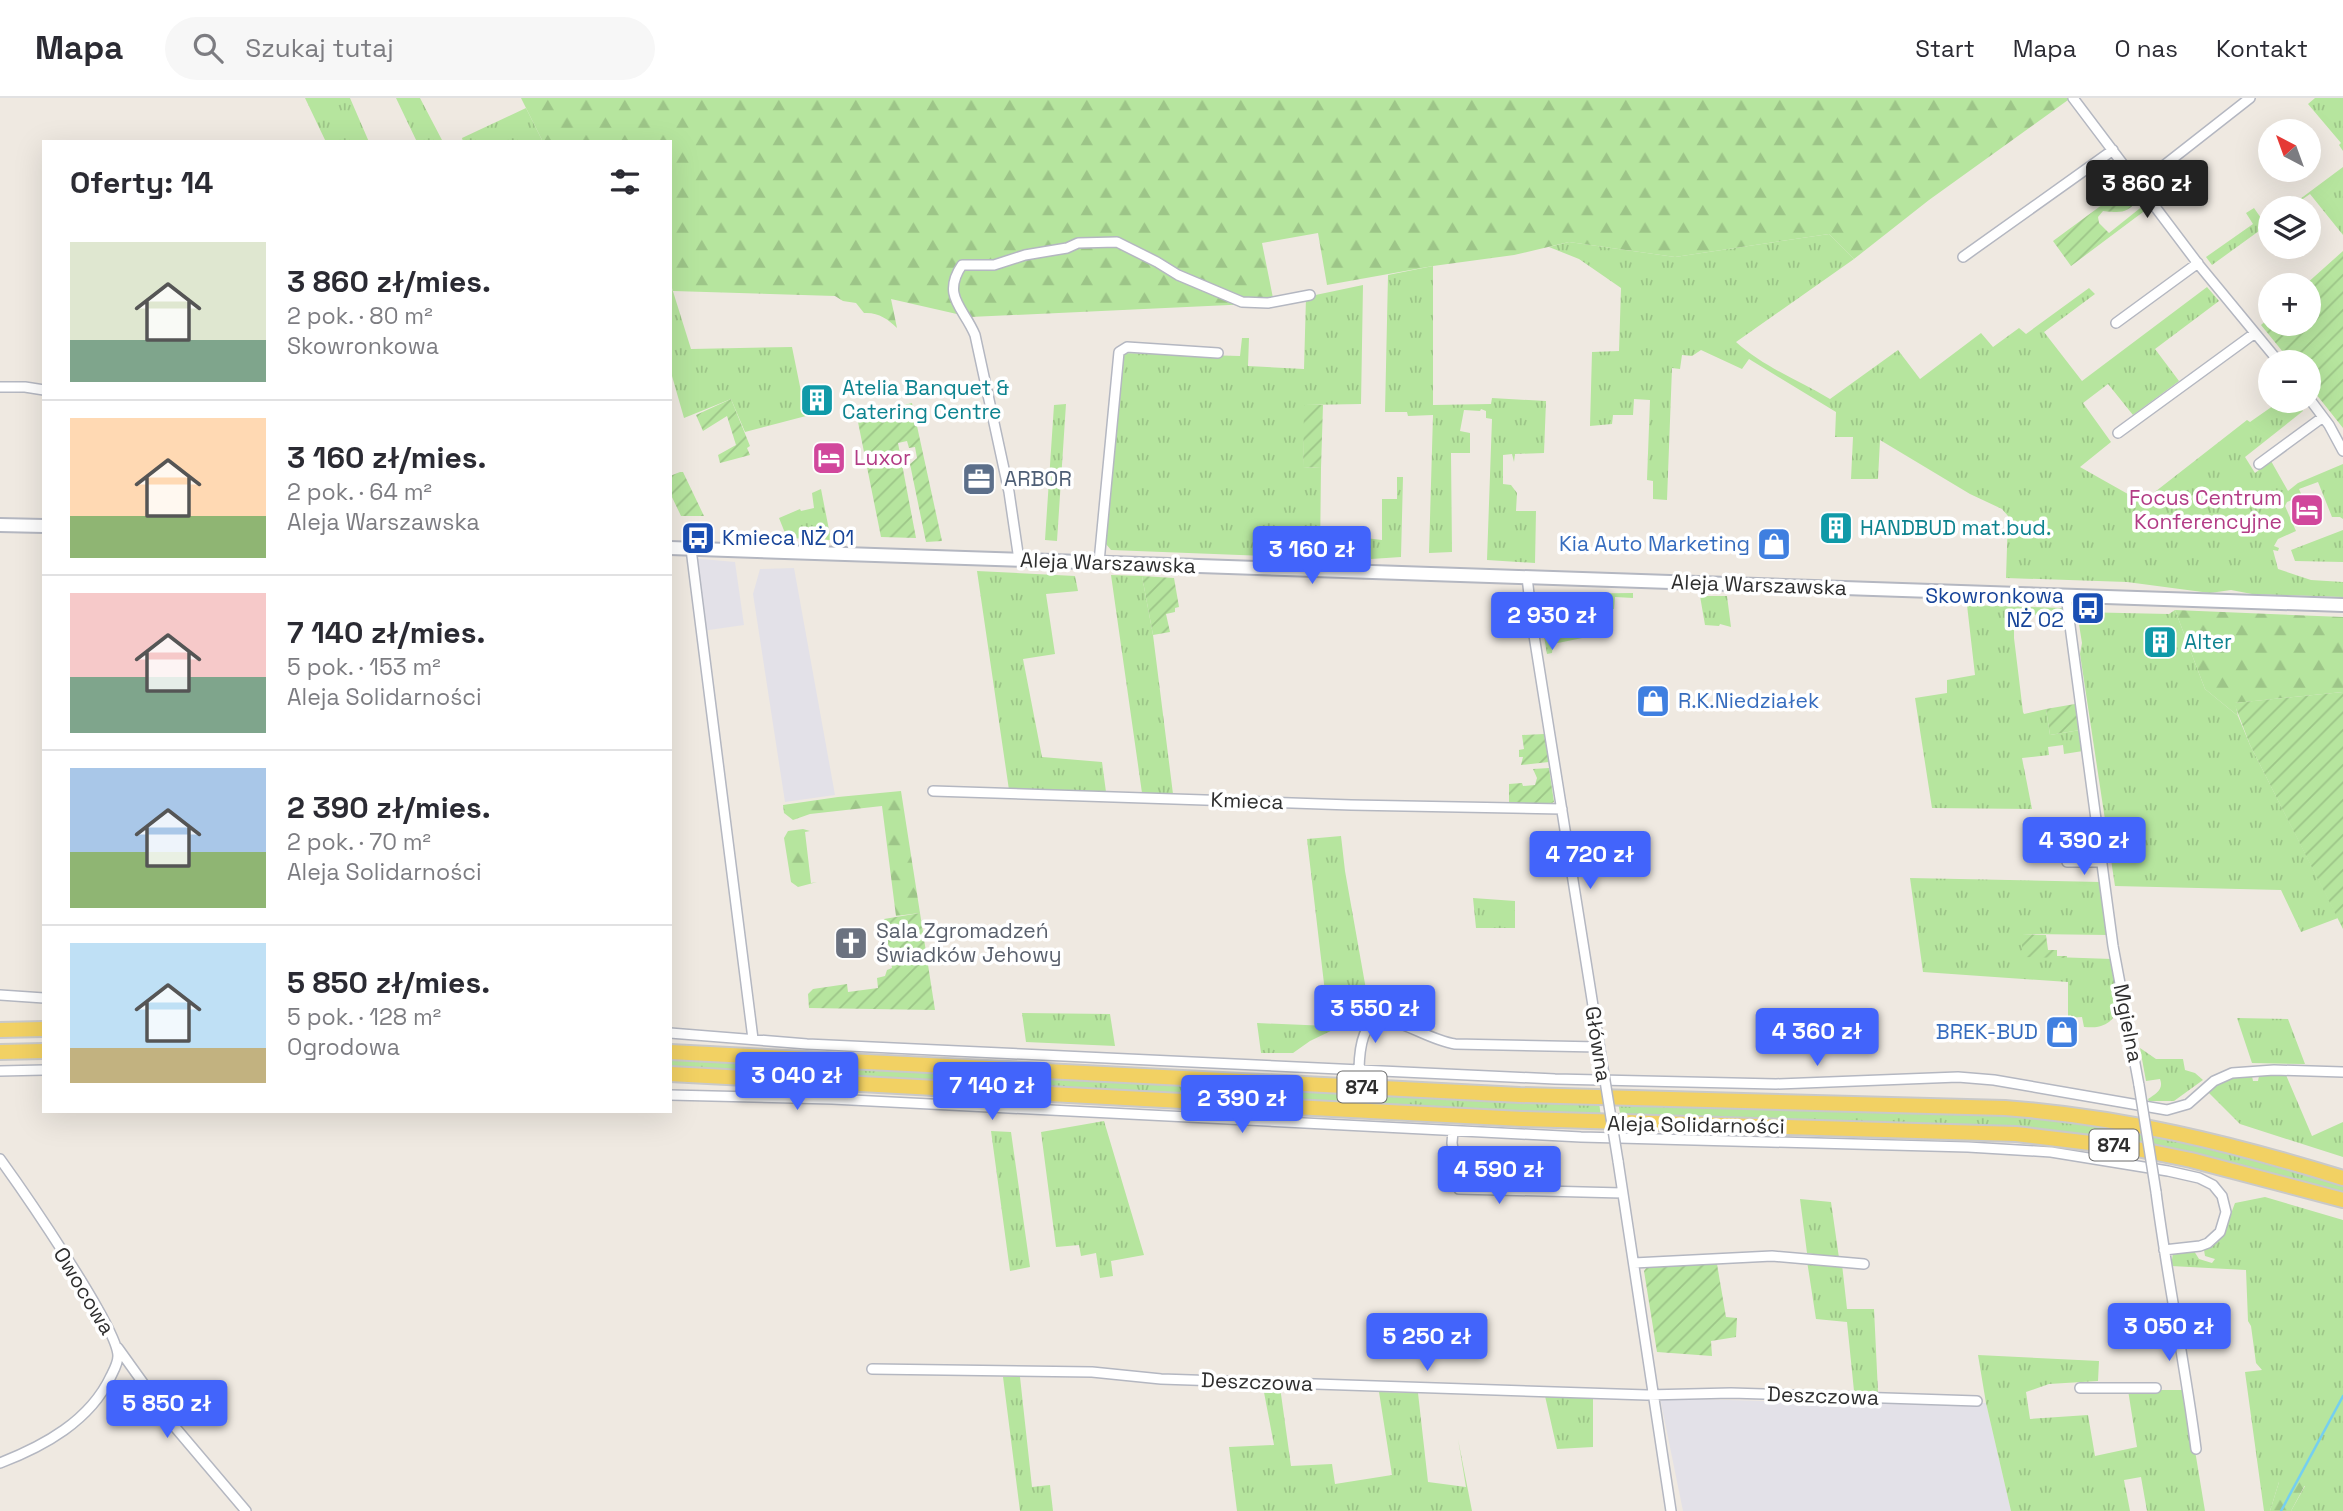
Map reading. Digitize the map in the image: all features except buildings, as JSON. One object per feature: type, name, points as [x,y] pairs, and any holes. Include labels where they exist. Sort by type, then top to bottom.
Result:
[{"type":"main road","points":[[0,1030],[42,1029]]},
{"type":"main road","points":[[0,1052],[42,1051]]},
{"type":"main road","name":"Aleja Solidarności","points":[[672,1052],[1520,1095],[2005,1108],[2075,1114],[2162,1128],[2239,1147],[2343,1178]]},
{"type":"main road","name":"Aleja Solidarności","points":[[672,1074],[833,1085],[1546,1121],[2040,1135],[2132,1148],[2191,1160],[2343,1200]]},
{"type":"street","points":[[2073,98],[2198,263],[2269,350]]},
{"type":"street","points":[[2139,185],[2249,98]]},
{"type":"street","points":[[1963,257],[2113,150]]},
{"type":"street","points":[[1019,560],[1009,492],[975,335],[953,295],[955,276],[962,265],[994,265],[1078,243],[1117,242],[1178,275],[1242,302],[1268,303],[1310,295]]},
{"type":"street","points":[[2116,323],[2198,263]]},
{"type":"street","points":[[2118,433],[2255,333]]},
{"type":"street","points":[[1100,562],[1119,352],[1127,347],[1218,352]]},
{"type":"street","points":[[0,387],[42,390]]},
{"type":"street","points":[[2320,413],[2343,451]]},
{"type":"street","points":[[2259,464],[2323,417]]},
{"type":"street","points":[[0,525],[42,526]]},
{"type":"street","name":"Aleja Warszawska","points":[[672,548],[2343,605]]},
{"type":"street","points":[[691,549],[753,1039]]},
{"type":"street","name":"Główna","points":[[1527,577],[1671,1511]]},
{"type":"street","name":"Mgielna","points":[[2066,596],[2113,946],[2140,1085],[2196,1449]]},
{"type":"street","name":"Kmieca","points":[[933,791],[1562,809]]},
{"type":"street","points":[[2067,862],[2102,862]]},
{"type":"street","points":[[0,995],[42,998]]},
{"type":"street","points":[[1359,1069],[1363,1035],[1371,1026],[1388,1019],[1455,1044],[1600,1052]]},
{"type":"street","points":[[672,1032],[1195,1063],[1555,1079],[1739,1084],[1958,1077],[1994,1080],[2167,1110],[2188,1104],[2220,1077],[2232,1073],[2274,1070],[2343,1072]]},
{"type":"street","points":[[0,1072],[42,1070]]},
{"type":"street","points":[[672,1095],[832,1099],[1662,1140],[2021,1150],[2168,1171],[2199,1178],[2213,1185],[2222,1196],[2226,1212],[2220,1232],[2208,1243],[2200,1246],[2164,1251]]},
{"type":"street","points":[[1453,1131],[1452,1143],[1459,1189],[1622,1193]]},
{"type":"street","name":"Owocowa","points":[[0,1158],[93,1302],[117,1347],[119,1359],[104,1391],[62,1433],[0,1463]]},
{"type":"street","points":[[1634,1263],[1772,1256],[1864,1264]]},
{"type":"street","points":[[117,1347],[174,1426],[246,1511]]},
{"type":"street","name":"Deszczowa","points":[[872,1369],[1092,1372],[1161,1379],[1978,1401]]},
{"type":"street","points":[[2080,1388],[2155,1388]]},
{"type":"shaded area","points":[[691,558],[735,562],[744,625],[702,631]]},
{"type":"shaded area","points":[[794,568],[835,795],[785,802],[753,594],[760,569]]},
{"type":"shaded area","points":[[1660,1398],[1835,1403],[1986,1403],[2011,1511],[1683,1511]]},
{"type":"green space","points":[[305,98],[350,98],[368,140],[325,140]]},
{"type":"green space","points":[[396,98],[420,98],[442,140],[416,140]]},
{"type":"green space","points":[[521,98],[2068,100],[1929,200],[1854,259],[1829,234],[1675,257],[1569,242],[1514,255],[1327,285],[1318,233],[1262,243],[1274,303],[970,317],[891,299],[897,328],[882,317],[864,313],[856,303],[843,301],[835,296],[673,291],[672,140],[542,140]]},
{"type":"green space","points":[[2315,98],[2343,98],[2343,151],[2339,145],[2341,143],[2308,104]]},
{"type":"green space","points":[[526,108],[542,140],[462,140]]},
{"type":"green space","points":[[2343,167],[2343,235],[2321,208],[2321,196],[2304,196]]},
{"type":"green space","points":[[2129,185],[2140,200],[2123,211],[2103,211],[2098,217],[2099,223],[2109,233],[2144,205],[2147,209],[2071,266],[2053,241]]},
{"type":"green space","points":[[2254,208],[2258,214],[2258,232],[2212,265],[2206,257],[2253,224],[2246,213]]},
{"type":"green space","points":[[1829,234],[1854,259],[1736,342],[1770,366],[1830,399],[1898,350],[1920,379],[1981,333],[1993,347],[2019,328],[2026,334],[2089,288],[2095,294],[2044,332],[2082,381],[2207,287],[2219,301],[2155,349],[2179,381],[2133,415],[2108,384],[2083,403],[2111,442],[2080,467],[2142,502],[2247,420],[2250,422],[2263,413],[2300,413],[2245,457],[2255,473],[2271,461],[2288,491],[2298,483],[2343,464],[2343,519],[2332,517],[2318,482],[2299,489],[2302,496],[2287,502],[2285,506],[2296,531],[2278,539],[2274,546],[2279,548],[2278,551],[2273,550],[2278,569],[2311,580],[2343,582],[2343,597],[2252,594],[2231,590],[2210,593],[2127,582],[2006,578],[2008,516],[2002,509],[1970,494],[1880,440],[1878,479],[1851,479],[1853,437],[1835,437],[1836,412],[1749,359],[1742,369],[1701,350],[1692,356],[1682,355],[1680,369],[1672,368],[1667,500],[1653,499],[1653,481],[1647,480],[1650,400],[1634,399],[1633,415],[1613,415],[1612,424],[1590,426],[1592,352],[1619,351],[1621,288],[1579,259],[1549,247],[1569,242],[1675,257]]},
{"type":"green space","points":[[2343,251],[2343,428],[2321,400],[2321,350],[2281,350],[2270,336],[2321,336],[2321,273],[2318,273]]},
{"type":"green space","points":[[1433,266],[1433,405],[1491,404],[1492,398],[1546,401],[1544,453],[1515,454],[1514,462],[1512,454],[1503,455],[1503,484],[1511,485],[1517,493],[1516,511],[1536,511],[1535,563],[1487,560],[1492,419],[1486,418],[1486,411],[1481,409],[1464,410],[1460,431],[1470,433],[1470,453],[1451,453],[1452,552],[1429,553],[1433,415],[1408,416],[1407,412],[1385,412],[1388,275]]},
{"type":"green space","points":[[1363,285],[1361,404],[1305,405],[1303,467],[1321,468],[1320,558],[1111,550],[1106,544],[1122,353],[1240,356],[1242,338],[1249,338],[1248,366],[1304,369],[1306,297]]},
{"type":"green space","points":[[672,288],[691,349],[792,347],[806,416],[745,432],[731,399],[684,418],[672,376]]},
{"type":"green space","points":[[731,399],[750,446],[747,448],[750,455],[720,463],[718,455],[736,445],[727,416],[703,431],[696,415]]},
{"type":"green space","points":[[912,403],[942,541],[926,542],[910,464],[917,458],[915,447],[909,448],[907,441],[898,443],[916,538],[881,537],[857,417]]},
{"type":"green space","points":[[1066,404],[1057,541],[1045,540],[1054,405]]},
{"type":"green space","points":[[1304,405],[1323,405],[1321,468],[1303,467]]},
{"type":"green space","points":[[683,472],[704,516],[681,516],[672,497],[672,475]]},
{"type":"green space","points":[[1397,477],[1403,477],[1401,557],[1371,559],[1365,538],[1382,540],[1382,499],[1397,499]]},
{"type":"green space","points":[[821,489],[831,540],[787,538],[779,518],[800,509],[814,508],[812,493]]},
{"type":"green space","points":[[2343,530],[2343,562],[2295,561],[2291,550]]},
{"type":"green space","points":[[977,571],[1075,576],[1078,591],[1046,594],[1055,654],[1023,659],[1042,757],[1102,762],[1106,792],[1009,790]]},
{"type":"green space","points":[[1111,575],[1142,576],[1153,635],[1173,794],[1142,793]]},
{"type":"green space","points":[[1142,576],[1174,578],[1179,607],[1175,608],[1175,612],[1166,614],[1170,632],[1153,635]]},
{"type":"green space","points":[[1633,593],[1633,598],[1615,597],[1614,609],[1597,611],[1597,635],[1553,644],[1552,653],[1547,654],[1538,601],[1543,594]]},
{"type":"green space","points":[[1700,596],[1727,596],[1731,627],[1720,624],[1705,625]]},
{"type":"green space","points":[[1967,605],[2062,608],[2063,614],[2014,617],[2014,638],[2024,714],[2046,709],[2050,735],[2080,730],[2083,751],[2064,754],[2063,745],[2048,747],[2049,755],[2022,758],[2032,809],[1932,808],[1915,698],[1947,693],[1947,680],[1975,675]]},
{"type":"green space","points":[[2175,610],[2205,689],[2238,716],[2250,745],[2338,918],[2301,932],[2281,890],[2115,886],[2080,654],[2082,643],[2077,612],[2169,614]]},
{"type":"green space","points":[[2175,610],[2343,617],[2343,692],[2235,703],[2238,716],[2205,689]]},
{"type":"green space","points":[[2343,692],[2343,929],[2250,745],[2234,703]]},
{"type":"green space","points":[[2075,704],[2080,730],[2050,735],[2046,709]]},
{"type":"green space","points":[[1544,734],[1549,762],[1521,765],[1523,757],[1519,757],[1519,750],[1524,749],[1522,735]]},
{"type":"green space","points":[[1549,768],[1554,802],[1509,803],[1509,784],[1535,785],[1537,778],[1533,769]]},
{"type":"green space","points":[[901,791],[920,913],[896,916],[882,806],[810,814],[793,820],[784,813],[783,805]]},
{"type":"green space","points":[[788,831],[810,831],[805,832],[811,883],[817,882],[798,887],[791,882],[784,838]]},
{"type":"green space","points":[[1341,836],[1370,1012],[1310,1041],[1293,1053],[1261,1053],[1257,1023],[1329,1026],[1307,839]]},
{"type":"green space","points":[[1910,878],[2101,882],[2109,935],[2022,934],[2022,956],[2112,959],[2118,987],[2115,1015],[2110,1021],[2095,1027],[2084,1027],[2082,1017],[2068,1018],[2068,982],[1923,972]]},
{"type":"green space","points":[[1473,898],[1515,901],[1515,928],[1476,928]]},
{"type":"green space","points":[[920,913],[935,1010],[809,1008],[808,994],[813,989],[847,984],[848,992],[878,988],[877,978],[885,976],[887,970],[892,968],[884,919]]},
{"type":"green space","points":[[2022,934],[2046,935],[2048,950],[2057,950],[2057,956],[2067,958],[2022,957]]},
{"type":"green space","points":[[1022,1013],[1110,1014],[1115,1046],[1026,1042]]},
{"type":"green space","points":[[2237,1018],[2288,1019],[2305,1064],[2252,1063]]},
{"type":"green space","points":[[2140,1048],[2156,1059],[2183,1059],[2185,1070],[2195,1073],[2203,1080],[2174,1101],[2149,1101],[2161,1083],[2160,1079],[2146,1081]]},
{"type":"green space","points":[[672,1058],[1599,1102],[1601,1117],[672,1071]]},
{"type":"green space","points":[[2286,1075],[2312,1136],[2343,1122],[2343,1157],[2240,1124],[2208,1092],[2223,1081],[2234,1078],[2252,1076],[2253,1081],[2258,1081],[2259,1076]]},
{"type":"green space","points":[[1618,1102],[1998,1110],[2202,1142],[2343,1183],[2343,1195],[2129,1142],[2031,1129],[1890,1123],[1621,1119]]},
{"type":"green space","points":[[1104,1121],[1144,1255],[1111,1261],[1113,1276],[1100,1278],[1096,1253],[1081,1256],[1079,1245],[1056,1247],[1041,1132]]},
{"type":"green space","points":[[991,1131],[1011,1132],[1030,1267],[1010,1271]]},
{"type":"green space","points":[[2265,1197],[2343,1220],[2343,1511],[2291,1511],[2305,1486],[2279,1482],[2270,1511],[2264,1511],[2245,1372],[2262,1370],[2256,1363],[2248,1321],[2246,1270],[2171,1266],[2173,1253],[2194,1251],[2199,1259],[2212,1263],[2215,1259],[2205,1256],[2204,1250],[2221,1236],[2235,1203]]},
{"type":"green space","points":[[1800,1199],[1831,1202],[1839,1258],[1807,1253]]},
{"type":"green space","points":[[1807,1261],[1842,1264],[1847,1309],[1874,1309],[1878,1392],[1854,1391],[1847,1322],[1816,1319]]},
{"type":"green space","points":[[1717,1264],[1726,1317],[1737,1318],[1736,1337],[1711,1341],[1712,1356],[1657,1352],[1644,1271],[1647,1267]]},
{"type":"green space","points":[[1978,1355],[2099,1361],[2098,1381],[2049,1384],[2026,1392],[2030,1419],[2088,1415],[2095,1456],[2137,1447],[2128,1390],[2185,1390],[2205,1511],[2147,1511],[2141,1477],[2124,1480],[2130,1511],[2011,1511],[1986,1403]]},
{"type":"green space","points":[[1003,1377],[1020,1377],[1032,1487],[1050,1485],[1053,1511],[1020,1511]]},
{"type":"green space","points":[[1263,1387],[1280,1387],[1291,1466],[1332,1464],[1335,1484],[1392,1475],[1379,1392],[1418,1393],[1428,1482],[1466,1487],[1458,1439],[1472,1511],[1237,1511],[1229,1447],[1274,1445]]},
{"type":"green space","points":[[1545,1396],[1593,1398],[1593,1447],[1557,1449]]},
{"type":"green space","points":[[2292,1475],[2305,1485],[2291,1511],[2270,1511],[2279,1482]]},
{"type":"waterway","points":[[2281,1511],[2343,1396]]},
{"type":"place","name":"Atelia Banquet & Catering Centre","points":[[817,400]]},
{"type":"place","name":"Luxor","points":[[829,458]]},
{"type":"place","name":"ARBOR","points":[[979,479]]},
{"type":"place","name":"Focus Centrum Konferencyjne","points":[[2307,510]]},
{"type":"place","name":"HANDBUD mat.bud.","points":[[1836,528]]},
{"type":"place","name":"Kmieca NŻ 01","points":[[698,538]]},
{"type":"place","name":"Kia Auto Marketing","points":[[1774,544]]},
{"type":"place","name":"Skowronkowa NŻ 02","points":[[2088,608]]},
{"type":"place","name":"Alter","points":[[2160,642]]},
{"type":"place","name":"R.K.Niedziałek","points":[[1653,701]]},
{"type":"place","name":"Sala Zgromadzeń Świadków Jehowy","points":[[851,943]]},
{"type":"place","name":"BREK-BUD","points":[[2062,1032]]}]
